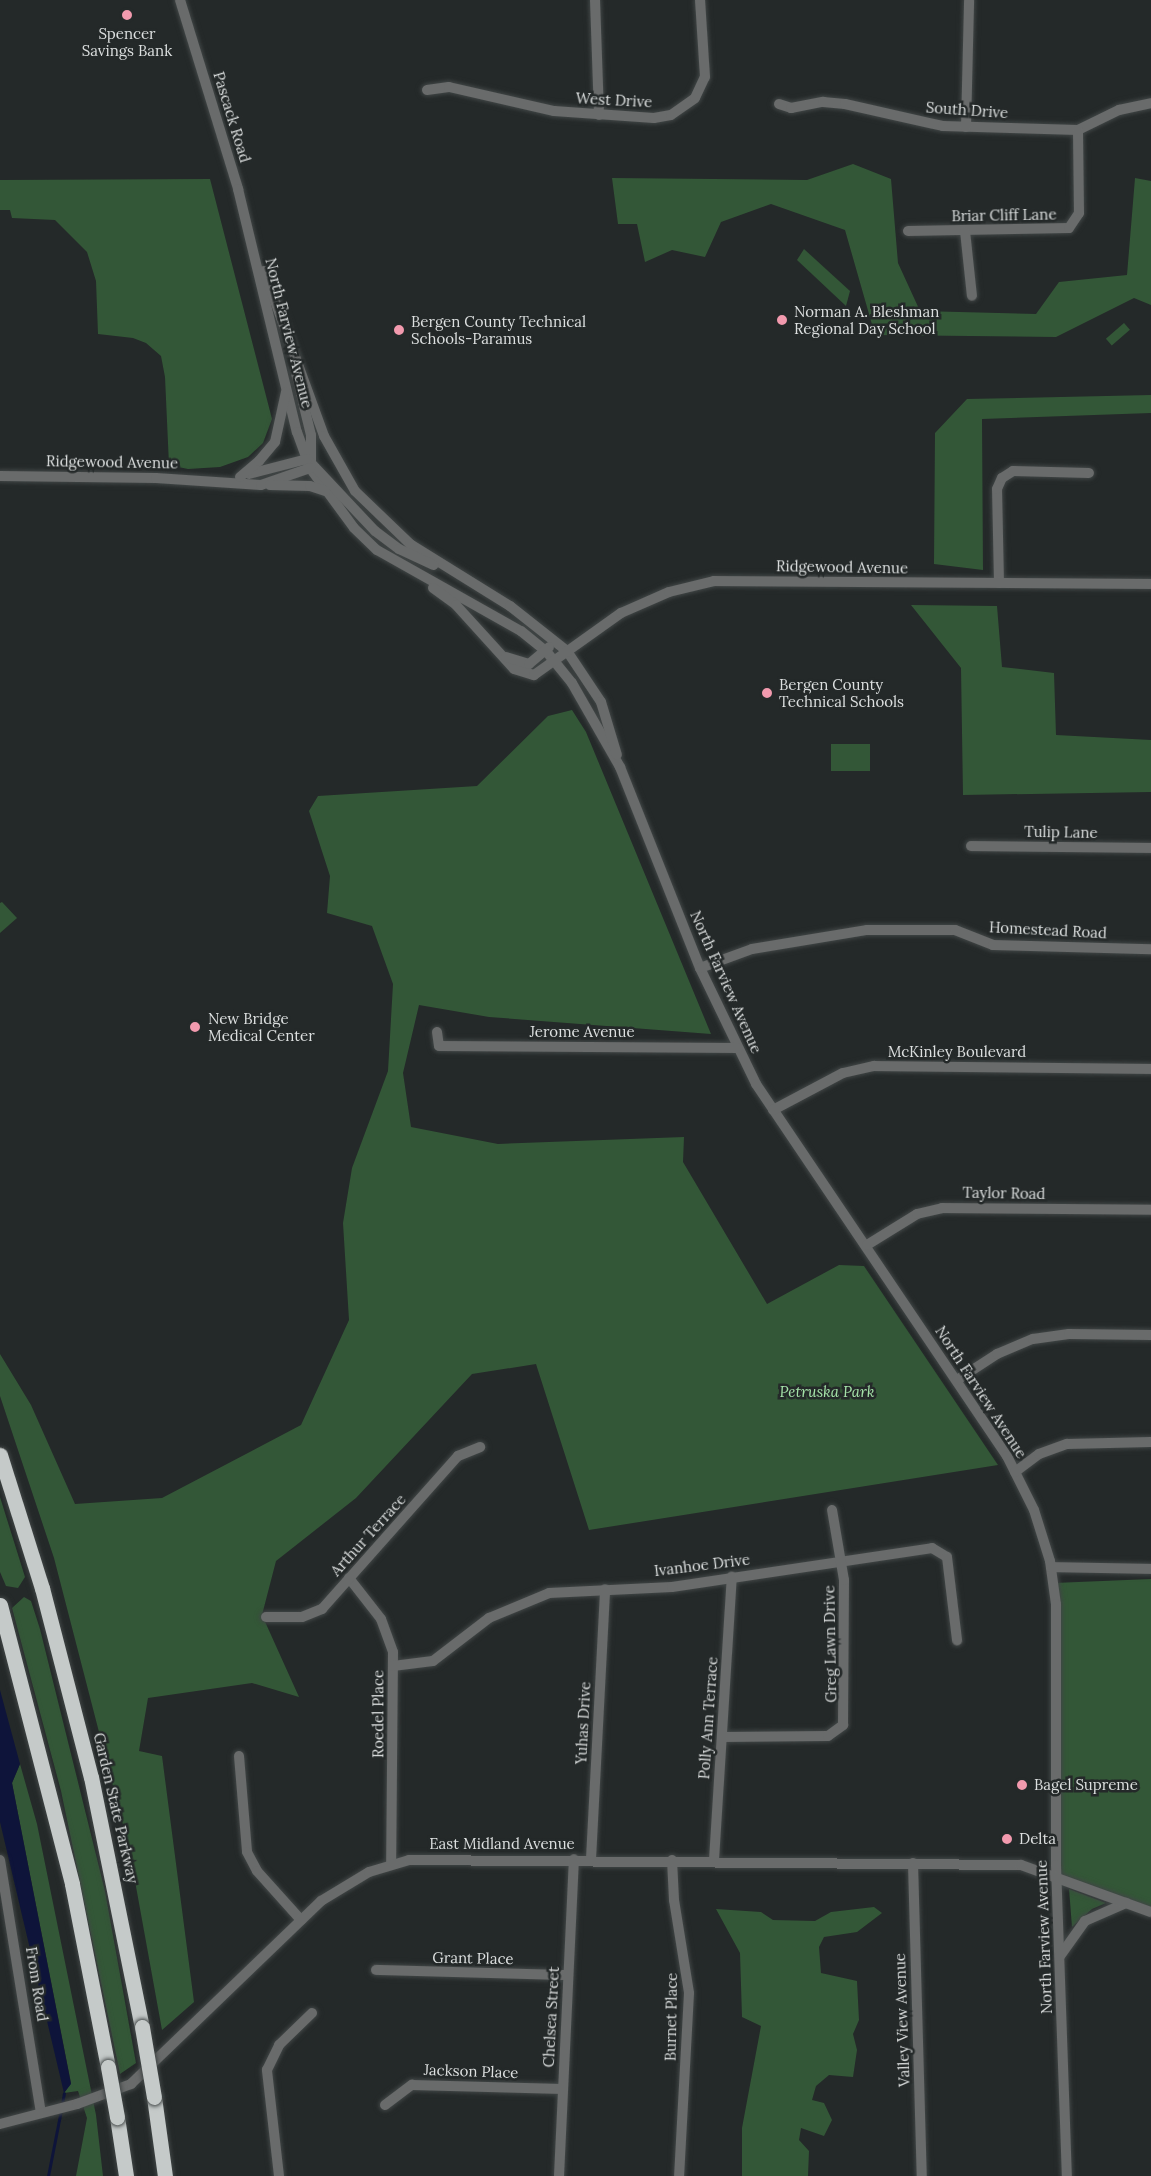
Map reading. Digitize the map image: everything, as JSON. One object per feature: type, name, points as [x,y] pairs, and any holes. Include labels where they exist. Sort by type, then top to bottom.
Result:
[{"type":"highway","name":"Garden State Parkway","points":[[0,1455],[42,1588],[91,1777],[142,2027],[165,2176]]},
{"type":"highway","points":[[0,1605],[76,1903],[108,2067],[126,2176]]},
{"type":"street","name":"Pascack Road","points":[[180,0],[252,245]]},
{"type":"street","points":[[595,0],[599,115]]},
{"type":"street","name":"West Drive","points":[[428,90],[449,87],[525,107],[599,115],[660,118],[680,110],[695,98],[706,66],[700,0]]},
{"type":"street","points":[[966,127],[969,0]]},
{"type":"street","name":"South Drive","points":[[779,104],[791,108],[845,104],[920,122],[966,127],[1078,130],[1119,110],[1151,103]]},
{"type":"street","name":"Briar Cliff Lane","points":[[908,231],[1062,230],[1075,224],[1079,213],[1078,130]]},
{"type":"street","points":[[965,231],[972,296]]},
{"type":"street","name":"North Farview Avenue","points":[[252,245],[274,292],[324,436],[355,491],[410,544],[510,606],[567,651],[602,702],[620,767],[700,968],[738,1048],[773,1110],[957,1380],[1015,1473],[1034,1510],[1051,1566],[1056,1604],[1057,1876],[1067,2176]]},
{"type":"street","name":"North Farview Avenue","points":[[252,245],[310,463],[325,491],[354,528],[377,550],[421,578],[474,602],[546,651],[585,702],[620,767]]},
{"type":"street","points":[[274,292],[304,404],[310,463],[375,531],[419,560],[453,572]]},
{"type":"street","points":[[240,477],[260,461],[275,442],[287,383]]},
{"type":"street","name":"Ridgewood Avenue","points":[[222,480],[310,463]]},
{"type":"street","name":"Ridgewood Avenue","points":[[0,476],[222,480],[261,484],[310,463]]},
{"type":"street","points":[[999,583],[997,489],[1002,478],[1013,471],[1089,473]]},
{"type":"street","points":[[261,484],[310,486],[325,491]]},
{"type":"street","points":[[421,578],[456,605],[503,656],[529,664],[546,651],[554,640]]},
{"type":"street","name":"Ridgewood Avenue","points":[[503,656],[525,675],[534,675],[644,601],[714,581],[1151,584]]},
{"type":"street","name":"Tulip Lane","points":[[971,846],[1151,848]]},
{"type":"street","name":"Homestead Road","points":[[700,968],[752,949],[867,930],[955,930],[993,945],[1151,949]]},
{"type":"street","name":"Jerome Avenue","points":[[437,1032],[439,1046],[738,1048]]},
{"type":"street","name":"McKinley Boulevard","points":[[773,1110],[843,1072],[874,1066],[1151,1069]]},
{"type":"street","name":"Taylor Road","points":[[867,1245],[917,1214],[942,1208],[1151,1209]]},
{"type":"street","points":[[957,1380],[997,1354],[1033,1339],[1069,1334],[1151,1335]]},
{"type":"street","points":[[1015,1473],[1039,1454],[1067,1444],[1151,1442]]},
{"type":"street","name":"Arthur Terrace","points":[[266,1617],[302,1617],[320,1611],[458,1456],[480,1447]]},
{"type":"street","name":"Greg Lawn Drive","points":[[722,1737],[828,1736],[843,1725],[842,1561],[832,1510]]},
{"type":"street","name":"Ivanhoe Drive","points":[[393,1666],[433,1661],[489,1618],[538,1596],[605,1589],[672,1587],[932,1548],[944,1553],[957,1640]]},
{"type":"street","points":[[1051,1566],[1151,1569]]},
{"type":"street","name":"Polly Ann Terrace","points":[[714,1860],[732,1577]]},
{"type":"street","name":"Roedel Place","points":[[349,1578],[386,1628],[393,1666],[392,1864]]},
{"type":"street","name":"Yuhas Drive","points":[[591,1859],[605,1589]]},
{"type":"street","points":[[239,1756],[247,1852],[257,1871],[301,1920]]},
{"type":"street","name":"East Midland Avenue","points":[[0,2124],[77,2104],[131,2084],[301,1920],[337,1889],[392,1864],[438,1857],[1021,1865],[1057,1876],[1151,1912]]},
{"type":"street","name":"Chelsea Street","points":[[559,2176],[574,1859]]},
{"type":"street","name":"From Road","points":[[0,1860],[41,2113]]},
{"type":"street","name":"Burnet Place","points":[[672,1860],[674,1900],[689,1993],[679,2176]]},
{"type":"street","name":"Valley View Avenue","points":[[913,1863],[922,2176]]},
{"type":"street","points":[[1059,1956],[1085,1921],[1126,1902]]},
{"type":"street","name":"Grant Place","points":[[376,1970],[568,1975]]},
{"type":"street","points":[[279,2176],[267,2070],[279,2045],[312,2013]]},
{"type":"street","name":"Jackson Place","points":[[385,2105],[412,2085],[563,2089]]},
{"type":"green space","points":[[853,164],[891,179],[898,263],[920,311],[1036,314],[1059,282],[1127,275],[1135,178],[1151,181],[1151,305],[1134,298],[1056,337],[875,335],[845,230],[771,204],[721,222],[705,257],[672,250],[645,262],[637,224],[618,224],[612,178],[807,180]]},
{"type":"green space","points":[[210,179],[272,419],[263,443],[248,457],[220,467],[188,469],[169,465],[165,377],[161,356],[146,343],[133,338],[98,334],[96,281],[87,252],[55,220],[12,218],[10,210],[0,210],[0,180]]},
{"type":"green space","points":[[804,249],[850,291],[846,306],[797,260]]},
{"type":"green space","points":[[1124,323],[1130,330],[1112,346],[1106,339]]},
{"type":"green space","points":[[1151,395],[1151,413],[982,419],[983,570],[934,564],[935,433],[967,399]]},
{"type":"green space","points":[[911,605],[997,606],[1002,667],[1054,673],[1056,735],[1151,740],[1151,792],[963,795],[961,668]]},
{"type":"green space","name":"Petruska Park","points":[[572,710],[586,732],[711,1034],[489,1017],[419,1005],[403,1073],[411,1127],[498,1144],[684,1137],[683,1162],[767,1304],[839,1265],[864,1266],[998,1465],[589,1530],[536,1364],[472,1374],[356,1498],[276,1561],[262,1615],[299,1697],[252,1683],[148,1698],[139,1751],[162,1756],[194,2002],[162,2030],[129,1848],[54,1558],[0,1396],[0,1354],[31,1405],[75,1504],[162,1498],[301,1425],[349,1320],[343,1223],[352,1168],[388,1071],[393,984],[372,926],[327,913],[330,876],[309,811],[318,796],[477,786],[548,716]]},
{"type":"green space","points":[[831,744],[870,744],[870,771],[831,771]]},
{"type":"green space","points":[[2,902],[17,918],[0,933],[0,903]]},
{"type":"green space","points":[[0,1497],[25,1577],[18,1588],[6,1586],[0,1572]]},
{"type":"green space","points":[[1151,1579],[1151,1912],[1057,1876],[1054,1583]]},
{"type":"green space","points":[[24,1597],[31,1601],[40,1629],[105,1891],[136,2063],[120,2074],[61,1791],[12,1608]]},
{"type":"green space","points":[[20,1764],[37,1824],[96,2115],[103,2176],[76,2176],[87,2118],[78,2091],[64,2093],[71,2083],[12,1783]]},
{"type":"green space","points":[[1069,1889],[1106,1903],[1092,1909],[1072,1927]]},
{"type":"green space","points":[[874,1907],[882,1913],[857,1932],[824,1937],[819,1947],[821,1973],[857,1981],[859,2020],[853,2034],[857,2050],[853,2077],[829,2075],[816,2086],[812,2100],[824,2103],[832,2120],[824,2136],[801,2128],[799,2140],[809,2151],[808,2176],[742,2176],[742,2128],[761,2026],[742,2017],[740,1953],[716,1909],[761,1912],[773,1920],[815,1921],[831,1912]]},
{"type":"shaded area","points":[[0,1690],[20,1764],[12,1783],[71,2084],[64,2093],[0,1822]]},
{"type":"waterway","points":[[62,2104],[64,2093]]},
{"type":"waterway","points":[[48,2176],[61,2110]]},
{"type":"place","name":"Spencer Savings Bank","points":[[127,15]]},
{"type":"place","name":"Norman A. Bleshman Regional Day School","points":[[782,320]]},
{"type":"place","name":"Bergen County Technical Schools-Paramus","points":[[399,330]]},
{"type":"place","name":"Bergen County Technical Schools","points":[[767,693]]},
{"type":"place","name":"New Bridge Medical Center","points":[[195,1027]]},
{"type":"place","name":"Bagel Supreme","points":[[1022,1785]]},
{"type":"place","name":"Delta","points":[[1007,1839]]}]
